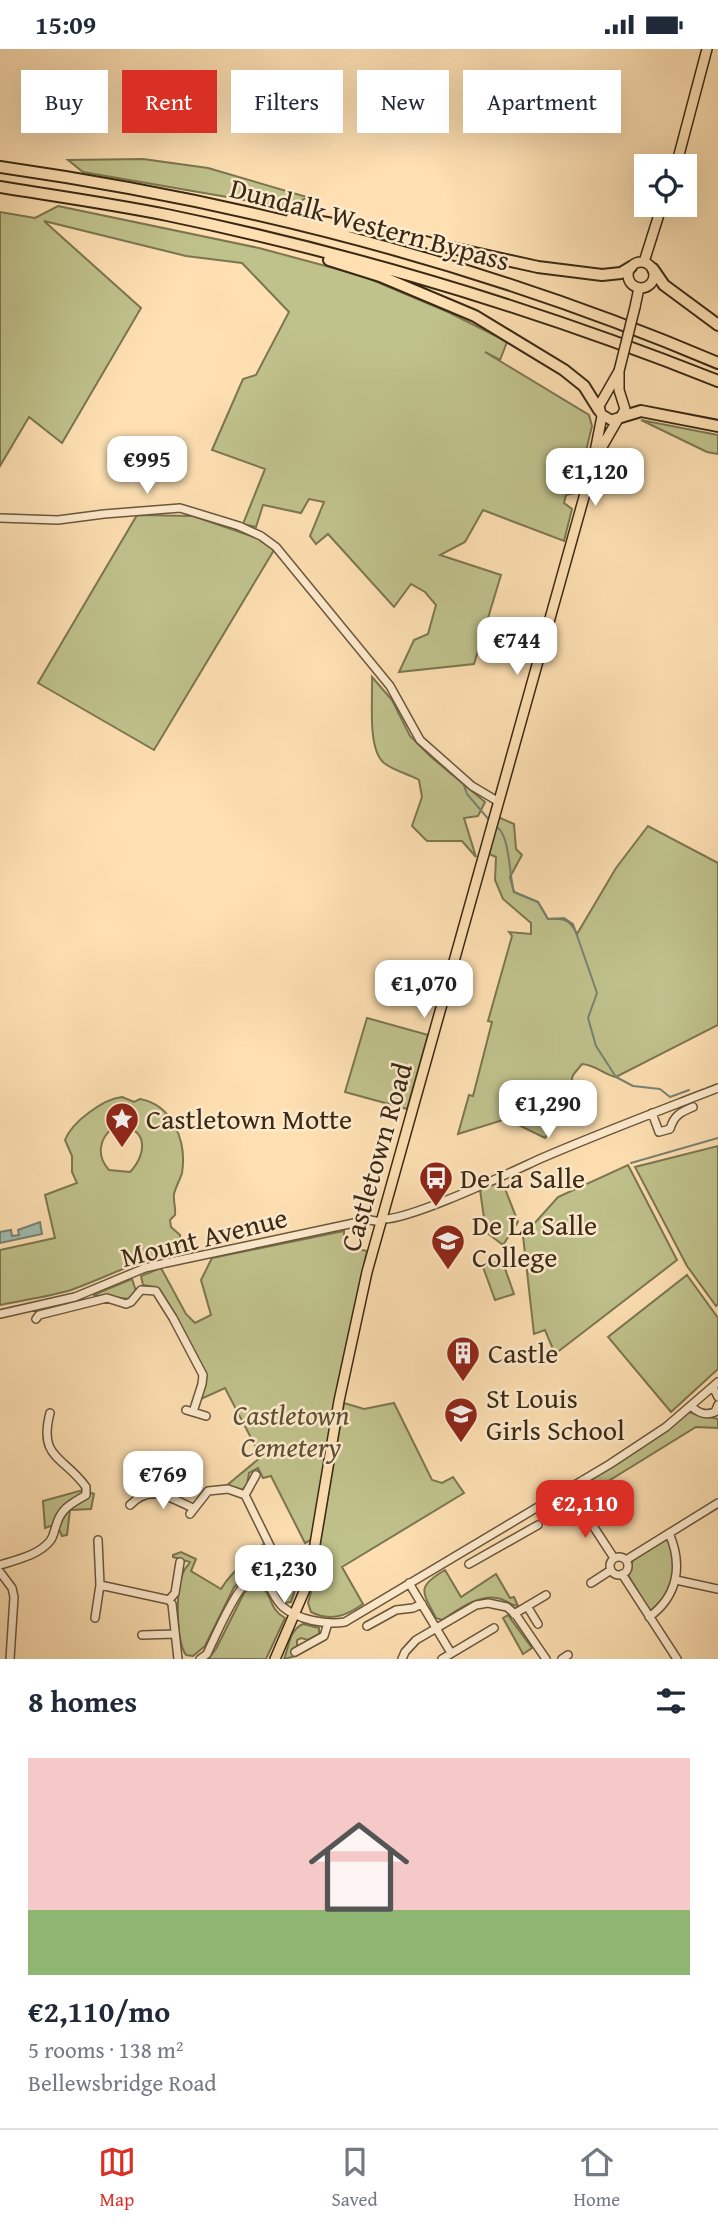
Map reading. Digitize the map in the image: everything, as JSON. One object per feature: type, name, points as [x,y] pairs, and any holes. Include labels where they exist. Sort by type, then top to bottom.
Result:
[{"type":"highway","name":"Dundalk Western Bypass","points":[[0,167],[169,195],[449,266],[607,320],[718,363]]},
{"type":"highway","name":"Dundalk Western Bypass","points":[[0,188],[166,215],[324,251],[468,292],[718,381]]},
{"type":"highway","points":[[0,188],[163,219],[314,255],[380,275],[475,316],[517,339],[584,386],[601,413]]},
{"type":"highway","points":[[169,195],[380,232],[538,267],[602,275],[621,272],[631,267]]},
{"type":"highway","points":[[653,269],[664,285],[718,325]]},
{"type":"highway","points":[[619,418],[641,411],[718,426]]},
{"type":"main road","points":[[679,154],[707,49]]},
{"type":"main road","points":[[644,262],[658,217]]},
{"type":"main road","points":[[636,262],[644,262],[653,269],[653,281],[647,287],[639,288],[629,279],[631,267],[636,262]]},
{"type":"main road","points":[[618,371],[619,390],[625,409],[619,418],[611,420],[601,413],[602,398],[618,371],[639,288]]},
{"type":"main road","points":[[602,398],[614,394],[622,400]]},
{"type":"main road","name":"Castletown Road","points":[[275,1659],[309,1580],[339,1401],[381,1220],[592,466],[601,413]]},
{"type":"main road","name":"Castletown Road","points":[[592,466],[619,418]]},
{"type":"street","points":[[0,518],[58,520],[180,508],[205,514],[261,536],[276,547],[390,686],[420,740],[472,786],[499,802]]},
{"type":"street","name":"Mount Avenue","points":[[0,1314],[75,1297],[166,1262],[370,1220],[397,1218],[718,1088]]},
{"type":"street","points":[[652,1113],[659,1132],[670,1129],[679,1112],[693,1107]]},
{"type":"street","points":[[134,1273],[141,1290]]},
{"type":"street","points":[[36,1319],[39,1315],[107,1298],[126,1304],[141,1290]]},
{"type":"street","points":[[141,1290],[156,1291],[163,1299],[203,1375],[202,1384],[189,1411],[205,1416]]},
{"type":"street","points":[[200,1659],[206,1654],[240,1589],[256,1581],[267,1583],[284,1608],[316,1622],[345,1622],[557,1496],[666,1427],[715,1384],[718,1397]]},
{"type":"street","points":[[691,1406],[702,1413],[717,1411]]},
{"type":"street","points":[[0,1565],[32,1554],[47,1545],[53,1538],[60,1514],[67,1505],[86,1495],[86,1487],[78,1475],[51,1454],[45,1431],[50,1413]]},
{"type":"street","points":[[245,1495],[256,1475]]},
{"type":"street","points":[[580,1506],[585,1494],[583,1480]]},
{"type":"street","points":[[130,1505],[146,1492],[192,1511],[208,1491],[228,1489],[245,1495],[272,1550],[273,1562],[267,1583]]},
{"type":"street","points":[[557,1496],[566,1506],[580,1506]]},
{"type":"street","points":[[626,1560],[718,1503]]},
{"type":"street","points":[[580,1506],[614,1558]]},
{"type":"street","points":[[511,1523],[519,1536]]},
{"type":"street","points":[[469,1564],[538,1525]]},
{"type":"street","points":[[649,1617],[665,1604],[676,1580],[676,1558],[669,1533]]},
{"type":"street","points":[[95,1618],[100,1585],[98,1539]]},
{"type":"street","points":[[622,1574],[615,1574],[610,1563],[614,1558],[621,1557],[626,1560]]},
{"type":"street","points":[[622,1574],[627,1568],[626,1560]]},
{"type":"street","points":[[169,1600],[174,1593],[180,1562]]},
{"type":"street","points":[[591,1583],[611,1570]]},
{"type":"street","points":[[0,1572],[12,1588],[14,1597],[10,1659]]},
{"type":"street","points":[[622,1574],[677,1659]]},
{"type":"street","points":[[676,1580],[718,1589]]},
{"type":"street","points":[[409,1583],[451,1653]]},
{"type":"street","points":[[100,1585],[169,1600],[172,1604],[178,1659]]},
{"type":"street","points":[[514,1614],[546,1595]]},
{"type":"street","points":[[402,1659],[416,1640],[476,1605],[488,1603],[507,1607],[514,1614],[544,1656],[532,1659]]},
{"type":"street","points":[[367,1626],[396,1610],[422,1604]]},
{"type":"street","points":[[527,1606],[538,1624]]},
{"type":"street","points":[[295,1652],[324,1636],[328,1623]]},
{"type":"street","points":[[442,1659],[494,1628]]},
{"type":"street","points":[[142,1636],[175,1634]]},
{"type":"green space","points":[[143,159],[208,168],[307,197],[290,208],[83,172],[68,160]]},
{"type":"green space","points":[[58,206],[259,248],[363,276],[448,312],[507,342],[500,360],[485,352],[589,415],[592,426],[576,493],[566,495],[564,503],[572,509],[564,541],[483,510],[465,542],[440,555],[501,575],[474,664],[399,672],[414,640],[428,634],[436,605],[425,592],[411,584],[394,607],[328,534],[316,544],[310,536],[324,502],[309,499],[301,513],[263,505],[256,527],[243,524],[265,469],[212,450],[243,379],[256,375],[289,312],[242,263],[186,256],[44,221],[141,308],[62,443],[29,417],[0,466],[0,212],[35,218]]},
{"type":"green space","points":[[641,420],[718,435],[718,454],[707,452]]},
{"type":"green space","points":[[137,515],[193,516],[257,538],[274,550],[154,750],[38,683]]},
{"type":"green space","points":[[372,677],[392,700],[410,736],[485,802],[478,816],[464,818],[476,857],[462,841],[427,841],[412,826],[422,797],[419,780],[388,766],[379,756],[373,735]]},
{"type":"green space","points":[[498,817],[514,824],[516,849],[522,855],[510,877],[514,892],[538,902],[548,919],[569,922],[577,934],[616,868],[648,826],[718,863],[718,1025],[616,1077],[582,1064],[573,1075],[562,1117],[545,1138],[506,1119],[458,1134],[469,1095],[473,1096],[492,1022],[488,1021],[512,936],[509,932],[531,934],[531,923],[503,899],[495,880],[496,857],[489,854]]},
{"type":"green space","points":[[367,1018],[428,1035],[407,1109],[345,1092]]},
{"type":"green space","points":[[122,1097],[134,1102],[140,1099],[151,1103],[169,1117],[180,1138],[182,1173],[174,1194],[175,1215],[170,1220],[171,1227],[180,1235],[180,1251],[138,1263],[71,1290],[0,1305],[0,1250],[55,1238],[45,1195],[77,1183],[72,1172],[72,1156],[65,1140],[81,1119]],"holes":[[[114,1127],[125,1127],[139,1135],[142,1141],[140,1156],[130,1172],[109,1170],[102,1159],[102,1142]]]},
{"type":"green space","points":[[718,1146],[716,1306],[687,1266],[635,1167]]},
{"type":"green space","points":[[628,1165],[677,1260],[555,1354],[545,1330],[534,1334],[523,1236],[558,1197]]},
{"type":"green space","points":[[502,1181],[518,1222],[503,1245],[486,1232],[480,1190]]},
{"type":"green space","name":"Castletown Cemetery","points":[[344,1231],[344,1246],[367,1251],[339,1379],[312,1539],[305,1543],[271,1476],[263,1478],[258,1468],[249,1473],[247,1485],[242,1490],[226,1486],[261,1457],[225,1388],[201,1399],[206,1374],[161,1292],[154,1287],[143,1285],[141,1276],[161,1268],[186,1314],[195,1323],[211,1315],[201,1280],[212,1258]]},
{"type":"green space","points":[[502,1260],[514,1294],[495,1300],[483,1267]]},
{"type":"green space","points":[[687,1275],[718,1318],[718,1369],[671,1412],[608,1337]]},
{"type":"green space","points":[[132,1279],[136,1291],[130,1299],[93,1295]]},
{"type":"green space","points":[[344,1403],[364,1409],[394,1403],[432,1480],[442,1483],[453,1477],[464,1493],[342,1567],[363,1604],[350,1612],[325,1617],[311,1612],[308,1603],[319,1564],[317,1561]]},
{"type":"green space","points":[[689,1412],[718,1419],[718,1428],[696,1427],[602,1485],[596,1521],[585,1509],[588,1500],[587,1481]]},
{"type":"green space","points":[[83,1490],[94,1494],[91,1509],[70,1510],[67,1535],[62,1536],[58,1527],[53,1525],[45,1528],[43,1501]]},
{"type":"green space","points":[[558,1504],[580,1512],[589,1525],[539,1513],[550,1505]]},
{"type":"green space","points":[[665,1539],[670,1542],[674,1571],[666,1595],[653,1611],[649,1610],[628,1575],[633,1560]]},
{"type":"green space","points":[[265,1542],[271,1561],[268,1567],[234,1587],[205,1646],[193,1656],[186,1655],[180,1638],[178,1601],[181,1579],[190,1562],[173,1555],[181,1552],[196,1559],[191,1571],[221,1589]]},
{"type":"green space","points":[[303,1554],[306,1557],[291,1602],[285,1603],[278,1590],[278,1567]]},
{"type":"green space","points":[[445,1570],[461,1597],[496,1574],[518,1606],[500,1599],[482,1599],[442,1620],[436,1618],[424,1590],[429,1581]]},
{"type":"green space","points":[[251,1587],[262,1587],[273,1607],[285,1618],[266,1659],[208,1659],[216,1649],[244,1593]]},
{"type":"green space","points":[[508,1615],[532,1648],[523,1654],[503,1618]]},
{"type":"green space","points":[[303,1624],[319,1628],[319,1634],[308,1640],[297,1640],[297,1646],[293,1649],[296,1656],[284,1659],[292,1635]]},
{"type":"shaded area","points":[[40,1222],[42,1234],[0,1243],[0,1232],[11,1230],[12,1236],[19,1235],[18,1230]]},
{"type":"waterway","points":[[463,783],[467,794],[490,821]]},
{"type":"waterway","points":[[497,827],[507,847],[514,892],[538,902],[548,919],[564,918],[573,924],[597,993],[588,1018],[596,1046],[616,1077],[633,1086],[660,1089],[670,1097],[689,1090]]},
{"type":"waterway","points":[[631,1163],[718,1138]]},
{"type":"place","name":"Castletown Motte","points":[[122,1149]]},
{"type":"place","name":"De La Salle","points":[[436,1208]]},
{"type":"place","name":"De La Salle College","points":[[448,1271]]},
{"type":"place","name":"Castle","points":[[463,1383]]},
{"type":"place","name":"St Louis Girls School","points":[[461,1444]]}]
